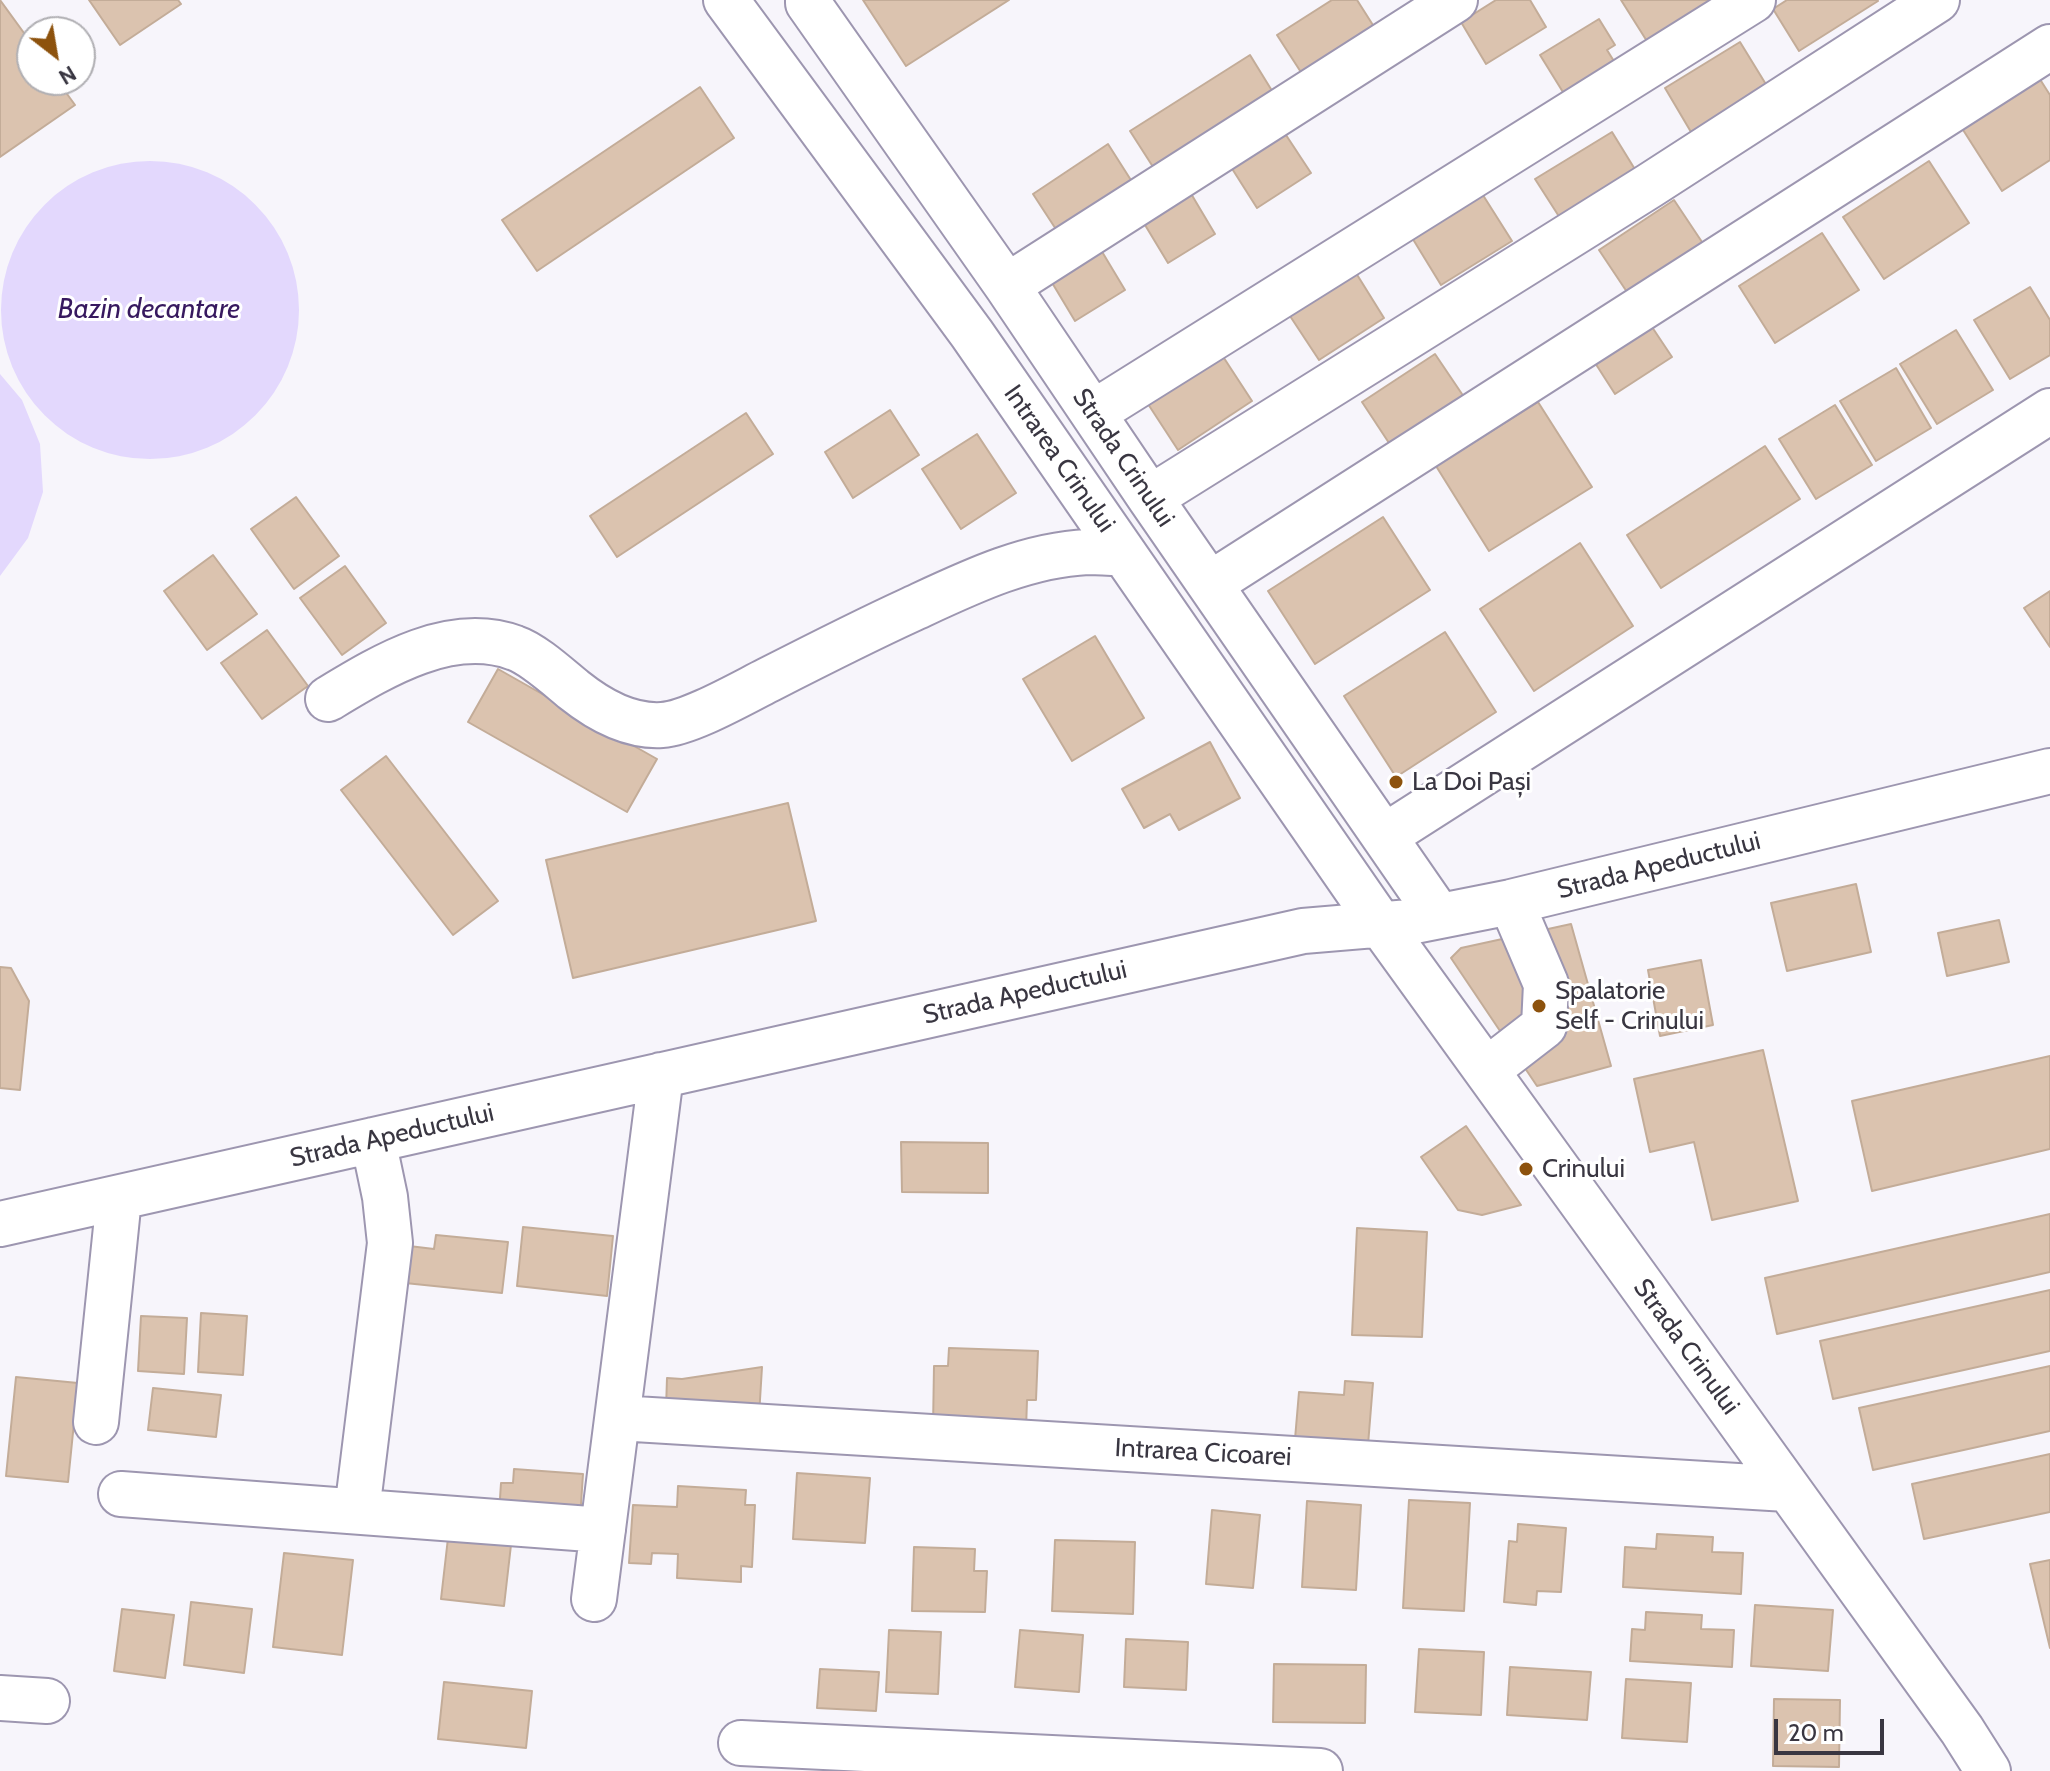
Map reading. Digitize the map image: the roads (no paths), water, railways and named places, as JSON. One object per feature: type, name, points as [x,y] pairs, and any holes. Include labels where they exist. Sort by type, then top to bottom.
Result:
[{"type":"street","name":"Intrarea Crinului","points":[[726,0],[972,334],[1381,925]]},
{"type":"street","name":"Strada Crinului","points":[[808,0],[1439,916]]},
{"type":"street","points":[[1007,286],[1455,0]]},
{"type":"street","points":[[1093,413],[1753,0]]},
{"type":"street","points":[[1150,498],[1649,186],[1937,0]]},
{"type":"street","points":[[1210,584],[2050,47]]},
{"type":"street","points":[[1385,836],[2050,411]]},
{"type":"street","points":[[328,699],[385,665],[433,647],[479,640],[516,648],[596,707],[630,722],[663,725],[695,715],[973,580],[1020,564],[1061,556],[1088,552],[1124,554]]},
{"type":"street","name":"Strada Apeductului","points":[[0,1224],[1303,931],[1381,925],[1511,902],[2050,771]]},
{"type":"street","points":[[1487,1070],[1544,1026],[1546,984],[1511,902]]},
{"type":"street","name":"Strada Crinului","points":[[1381,925],[1962,1730],[1988,1771]]},
{"type":"street","points":[[594,1599],[661,1075]]},
{"type":"street","points":[[357,1511],[390,1243],[385,1197],[373,1140]]},
{"type":"street","points":[[96,1422],[119,1198]]},
{"type":"street","name":"Intrarea Cicoarei","points":[[618,1418],[1787,1489]]},
{"type":"street","points":[[121,1494],[603,1530]]},
{"type":"street","points":[[0,1698],[47,1701]]},
{"type":"street","points":[[741,1743],[1320,1771]]},
{"type":"water","name":"Bazin decantare","points":[[135,161],[165,161],[193,167],[220,178],[256,204],[274,227],[288,253],[297,281],[297,339],[288,367],[274,393],[256,416],[220,442],[193,453],[165,459],[135,459],[107,453],[80,442],[44,416],[35,405],[18,380],[7,353],[1,325],[1,295],[7,267],[18,240],[44,204],[55,195],[80,178],[107,167]]},
{"type":"water","name":"Bazin decantare","points":[[0,374],[22,400],[40,444],[43,492],[28,538],[0,576]]},
{"type":"place","name":"La Doi Pași","points":[[1396,782]]},
{"type":"place","name":"Spalatorie Self - Crinului","points":[[1539,1006]]},
{"type":"place","name":"Crinului","points":[[1526,1169]]}]
